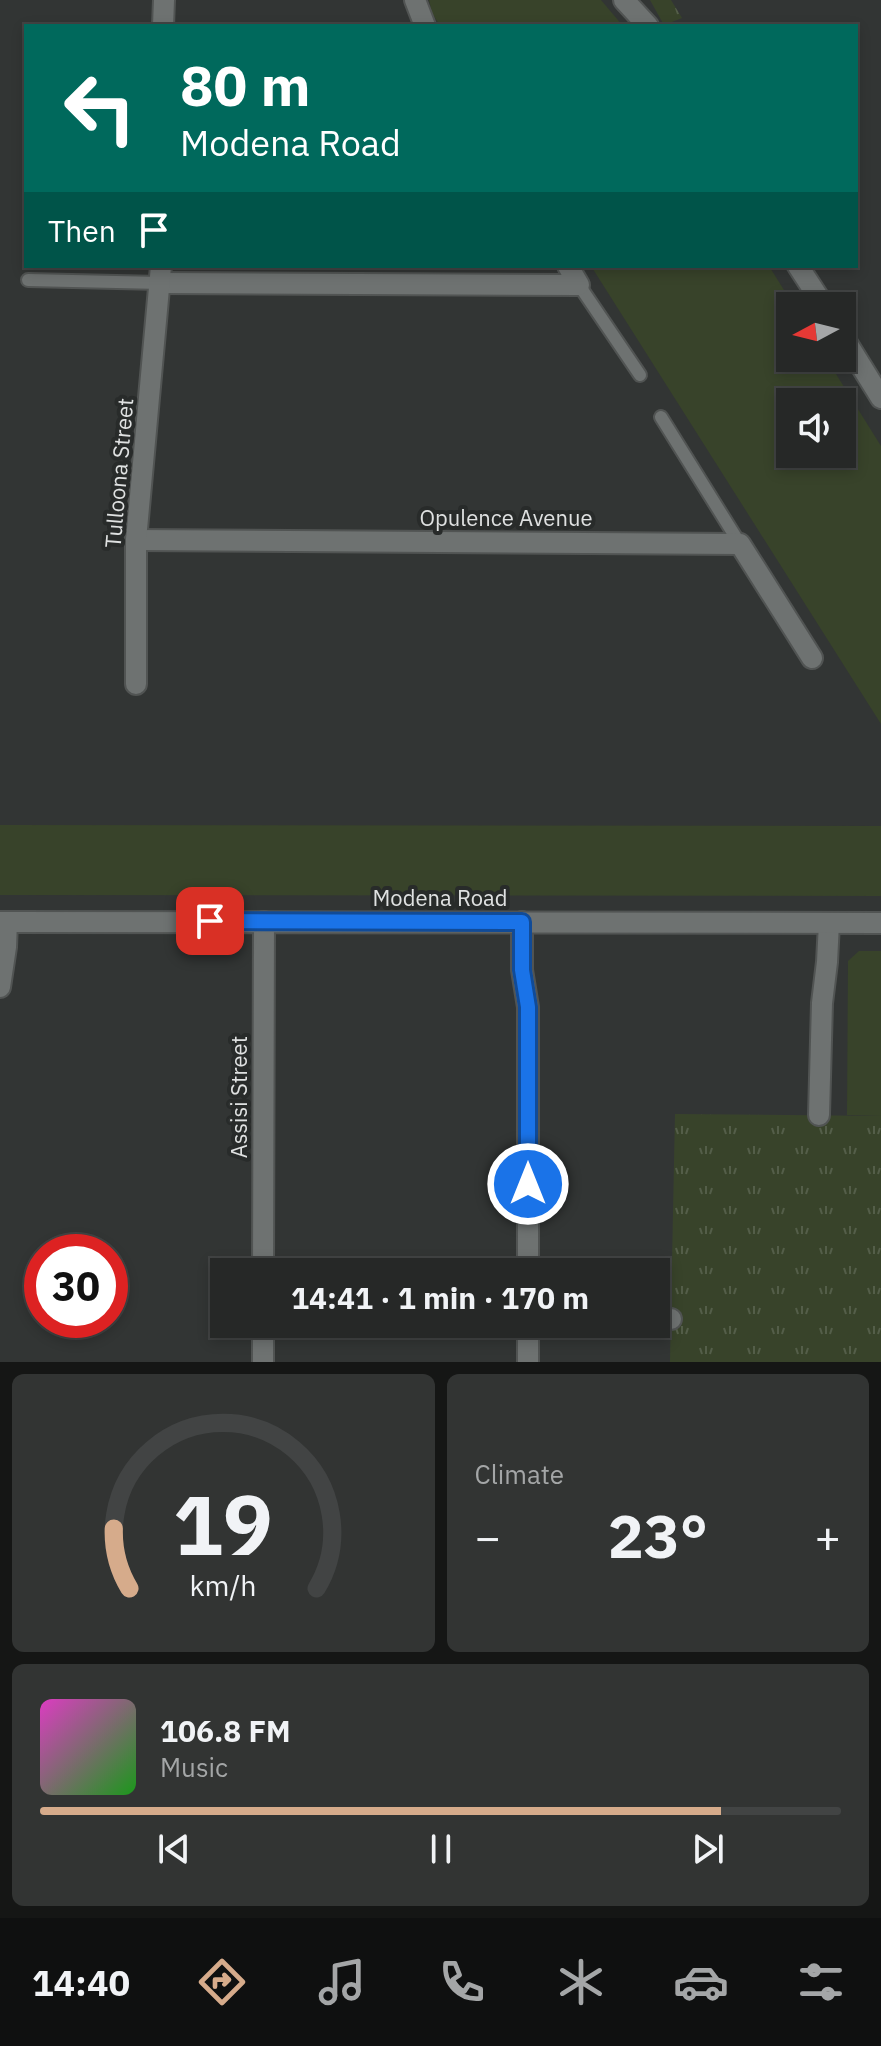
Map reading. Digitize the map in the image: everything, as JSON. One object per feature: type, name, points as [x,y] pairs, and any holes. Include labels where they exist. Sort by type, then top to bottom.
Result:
[{"type":"street","points":[[163,24],[164,0]]},
{"type":"street","points":[[415,0],[424,24]]},
{"type":"street","points":[[624,0],[646,24]]},
{"type":"street","points":[[639,0],[647,24]]},
{"type":"street","points":[[569,268],[579,285]]},
{"type":"street","points":[[799,268],[815,292]]},
{"type":"street","points":[[161,275],[579,285]]},
{"type":"street","name":"Tulloona Street","points":[[136,684],[136,540],[161,275]]},
{"type":"street","points":[[856,358],[881,398]]},
{"type":"street","name":"Opulence Avenue","points":[[136,540],[740,544]]},
{"type":"street","points":[[740,544],[812,658]]},
{"type":"street","points":[[0,987],[6,947],[4,922]]},
{"type":"street","name":"Modena Road","points":[[4,922],[881,923]]},
{"type":"street","name":"Assisi Street","points":[[263,1258],[264,922]]},
{"type":"street","points":[[528,1258],[528,1007],[535,970],[529,922]]},
{"type":"street","points":[[819,1115],[822,1003],[827,962],[822,923]]},
{"type":"street","points":[[263,1338],[263,1362]]},
{"type":"street","points":[[528,1338],[528,1362]]},
{"type":"lane","points":[[28,280],[161,275]]},
{"type":"lane","points":[[579,285],[640,375]]},
{"type":"lane","points":[[661,417],[740,544]]},
{"type":"green space","points":[[429,0],[601,0],[621,24],[439,24]]},
{"type":"green space","points":[[650,0],[671,0],[682,18],[663,24]]},
{"type":"green space","points":[[592,268],[770,268],[785,292],[776,292],[776,372],[835,372],[845,388],[776,388],[776,468],[856,468],[856,406],[881,446],[881,724]]},
{"type":"green space","points":[[0,825],[881,826],[881,896],[0,895]]},
{"type":"green space","points":[[859,951],[881,951],[881,1116],[847,1115],[848,961]]},
{"type":"green space","points":[[675,1114],[881,1116],[881,1362],[670,1362]]},
{"type":"route","points":[[210,921],[522,922],[522,970],[528,1007],[528,1184]]}]
